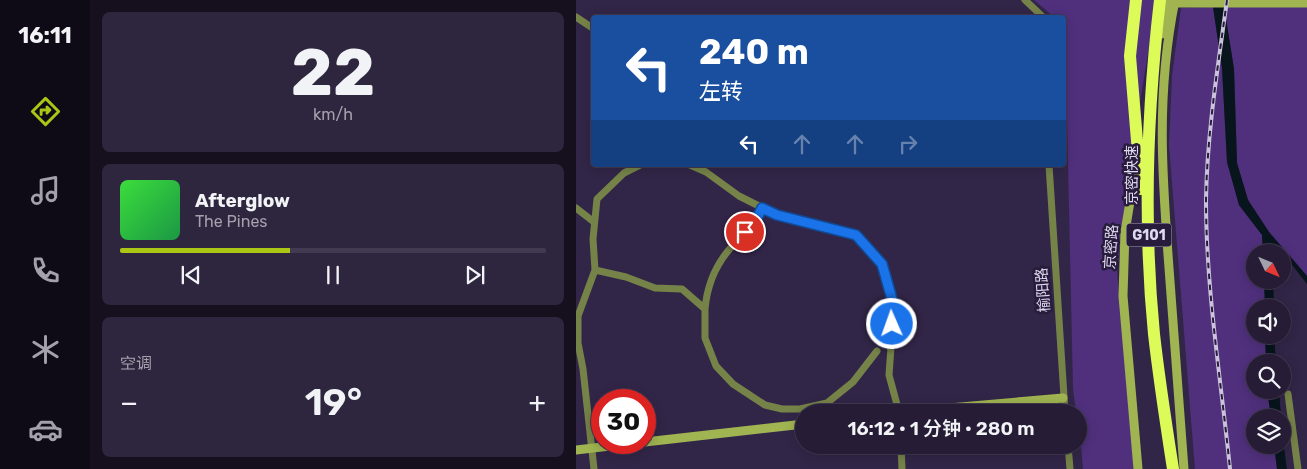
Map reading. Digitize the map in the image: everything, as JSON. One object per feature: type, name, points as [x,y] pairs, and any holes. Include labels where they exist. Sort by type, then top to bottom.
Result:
[{"type":"highway","name":"京密快速","points":[[1136,0],[1130,56],[1164,469]]},
{"type":"highway","name":"京密快速","points":[[1169,1],[1148,138],[1148,228],[1154,333],[1172,469]]},
{"type":"main road","points":[[1169,1],[1307,3]]},
{"type":"main road","name":"京密路","points":[[1138,469],[1123,296],[1125,232],[1144,121],[1169,1]]},
{"type":"main road","name":"G101","points":[[1169,1],[1163,81],[1162,175],[1184,469]]},
{"type":"main road","points":[[994,404],[1063,398]]},
{"type":"main road","points":[[656,441],[795,425]]},
{"type":"main road","points":[[576,450],[591,448]]},
{"type":"street","points":[[1025,0],[1042,15]]},
{"type":"street","points":[[576,17],[591,27]]},
{"type":"street","points":[[591,439],[578,343],[578,316],[595,270],[593,239],[597,200],[624,173],[636,167]]},
{"type":"street","points":[[695,167],[706,172],[739,196],[777,215],[856,235],[882,264],[894,306],[889,375],[898,404]]},
{"type":"street","name":"榆阳路","points":[[1049,167],[1063,404]]},
{"type":"street","points":[[576,208],[594,222]]},
{"type":"street","points":[[762,208],[756,220],[728,250],[717,267],[706,291],[705,338],[716,366],[733,384],[765,405],[782,409],[800,409],[827,402],[854,382],[877,351]]},
{"type":"street","points":[[595,270],[626,277],[655,288],[682,289],[705,309]]},
{"type":"street","points":[[1289,399],[1298,469]]},
{"type":"street","points":[[593,454],[594,469]]},
{"type":"street","points":[[901,454],[902,469]]},
{"type":"street","points":[[1069,454],[1070,469]]},
{"type":"shaded area","points":[[1034,0],[1157,0],[1133,143],[1117,270],[1134,469],[1083,469],[1082,454],[1087,454],[1087,404],[1075,404],[1073,388],[1066,15],[1052,15]]},
{"type":"shaded area","points":[[1212,0],[1223,0],[1234,69],[1237,163],[1248,200],[1279,244],[1263,244],[1262,235],[1239,205],[1227,162],[1222,68]]},
{"type":"shaded area","points":[[1223,0],[1307,0],[1307,276],[1291,257],[1291,244],[1279,244],[1248,200],[1237,163],[1234,69]]},
{"type":"shaded area","points":[[1213,7],[1222,68],[1227,162],[1239,205],[1262,235],[1263,244],[1246,244],[1246,289],[1264,289],[1265,299],[1246,299],[1246,344],[1265,344],[1266,354],[1246,354],[1246,399],[1268,399],[1270,409],[1246,409],[1246,454],[1275,454],[1277,469],[1195,469],[1169,145],[1172,76],[1181,8]]},
{"type":"shaded area","points":[[1291,257],[1307,276],[1307,284],[1291,264]]},
{"type":"shaded area","points":[[1264,289],[1273,289],[1274,299],[1265,299]]},
{"type":"shaded area","points":[[1265,344],[1275,344],[1275,354],[1266,354]]},
{"type":"shaded area","points":[[1268,399],[1280,399],[1280,409],[1270,409]]},
{"type":"shaded area","points":[[1275,454],[1285,454],[1287,469],[1277,469]]},
{"type":"railway","points":[[1227,0],[1211,125],[1206,200],[1211,301],[1230,469]]},
{"type":"route","points":[[745,232],[756,220],[762,208],[777,215],[856,235],[882,264],[894,306],[892,324]]}]
